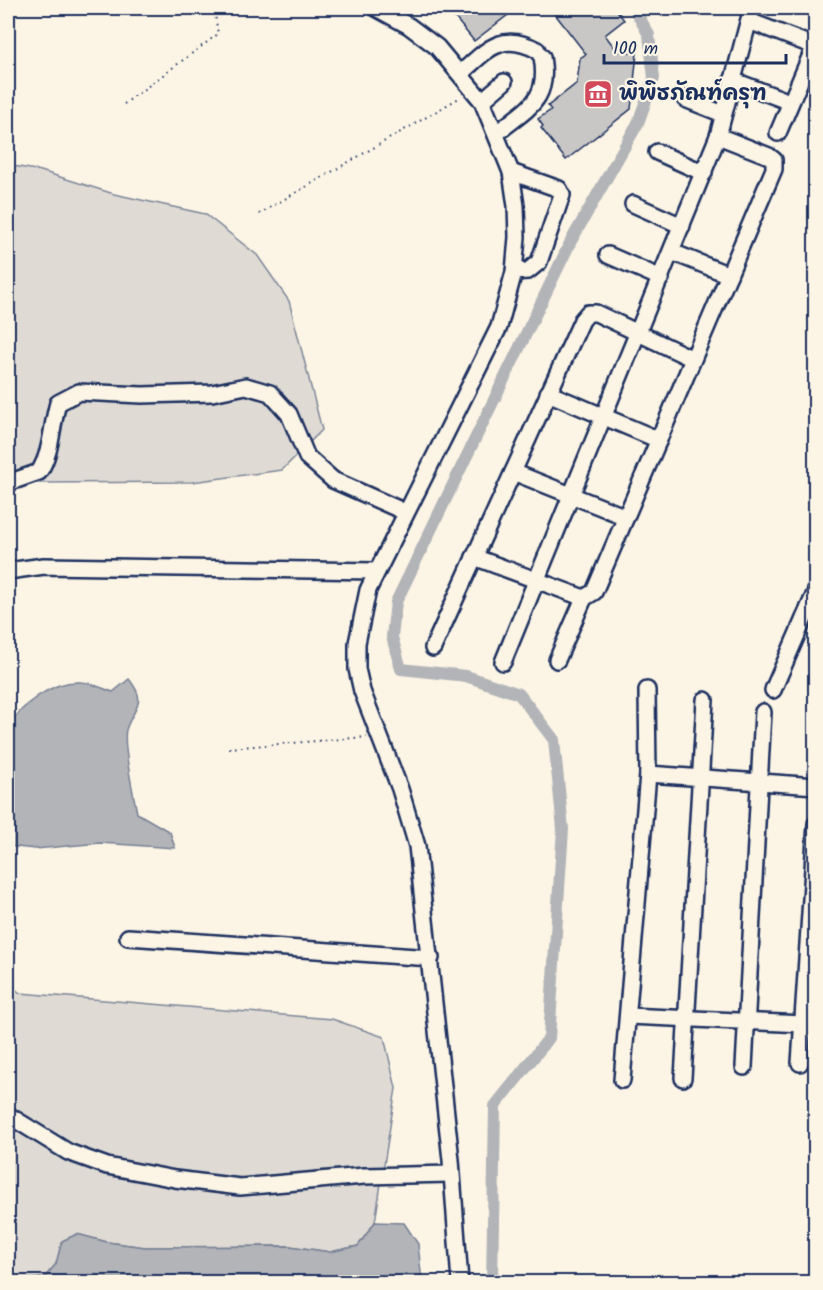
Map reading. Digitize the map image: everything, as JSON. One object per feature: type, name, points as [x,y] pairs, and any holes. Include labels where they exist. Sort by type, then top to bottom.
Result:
[{"type":"street","points":[[376,8],[409,26],[428,40],[461,73],[478,95],[497,133],[511,172],[517,237],[514,272],[499,327],[376,571],[368,590],[357,643],[357,669],[362,691],[400,789],[417,846],[431,958],[460,1282]]},
{"type":"street","points":[[503,662],[636,333],[704,173],[718,136],[751,14],[811,43],[777,133]]},
{"type":"street","points":[[461,73],[494,45],[507,41],[516,41],[539,54],[544,82],[539,98],[497,133]]},
{"type":"street","points":[[732,80],[782,99]]},
{"type":"street","points":[[478,95],[504,82]]},
{"type":"street","points":[[685,99],[723,114]]},
{"type":"street","points":[[557,660],[584,598],[594,591],[774,169],[774,160],[769,156],[718,136]]},
{"type":"street","points":[[657,152],[704,173]]},
{"type":"street","points":[[511,172],[559,189],[562,195],[539,262],[528,271],[514,272]]},
{"type":"street","points":[[633,204],[682,226]]},
{"type":"street","points":[[672,252],[729,275]]},
{"type":"street","points":[[608,255],[661,278]]},
{"type":"street","points":[[433,648],[582,320],[588,314],[596,313],[693,359]]},
{"type":"street","points":[[8,483],[39,472],[48,458],[52,424],[58,403],[79,392],[142,395],[200,393],[246,386],[270,393],[289,414],[307,457],[333,480],[405,512]]},
{"type":"street","points":[[549,393],[659,440]]},
{"type":"street","points":[[513,472],[626,517]]},
{"type":"street","points":[[474,557],[584,598]]},
{"type":"street","points":[[8,571],[44,566],[376,571]]},
{"type":"street","points":[[773,690],[815,592]]},
{"type":"street","points":[[622,1080],[648,774],[647,690]]},
{"type":"street","points":[[683,1078],[705,700]]},
{"type":"street","points":[[744,1066],[763,712]]},
{"type":"street","points":[[648,774],[816,786]]},
{"type":"street","points":[[801,1063],[816,824]]},
{"type":"street","points":[[128,937],[431,958]]},
{"type":"street","points":[[628,1016],[803,1023]]},
{"type":"street","points":[[8,1115],[68,1152],[107,1166],[175,1179],[240,1187],[364,1176],[451,1174]]},
{"type":"path","points":[[124,104],[218,34],[214,8]]},
{"type":"path","points":[[259,214],[478,95]]},
{"type":"path","points":[[229,748],[379,736]]},
{"type":"shaded area","points":[[8,165],[41,171],[114,194],[205,214],[257,255],[289,301],[322,430],[282,470],[192,482],[36,483],[8,491]]},
{"type":"shaded area","points":[[129,679],[135,687],[139,700],[125,737],[137,813],[170,832],[175,848],[100,843],[35,849],[8,846],[8,728],[14,719],[38,696],[59,685],[85,682],[113,692]]},
{"type":"shaded area","points":[[8,983],[20,993],[332,1019],[384,1037],[396,1088],[375,1222],[358,1246],[330,1252],[290,1246],[145,1247],[107,1242],[77,1234],[62,1241],[56,1264],[44,1278],[14,1281],[8,1279]]},
{"type":"shaded area","points":[[375,1222],[404,1223],[418,1244],[422,1282],[203,1280],[194,1282],[8,1282],[8,1279],[14,1281],[44,1278],[56,1264],[62,1241],[77,1234],[107,1242],[145,1247],[290,1246],[330,1252],[358,1246]]},
{"type":"building","points":[[447,8],[517,8],[474,41]]},
{"type":"building","name":"พิพิธภัณฑ์ครุฑ","points":[[556,8],[615,8],[624,20],[605,35],[617,51],[637,53],[631,109],[566,160],[541,128],[543,126],[538,119],[551,110],[548,106],[577,83],[580,58],[586,54],[555,14]]},
{"type":"waterway","points":[[492,1282],[495,1106],[549,1038],[563,829],[554,740],[519,694],[466,676],[401,669],[392,637],[396,602],[571,241],[638,123],[654,78],[649,35],[634,8]]},
{"type":"place","name":"พิพิธภัณฑ์ครุฑ","points":[[598,94]]}]
